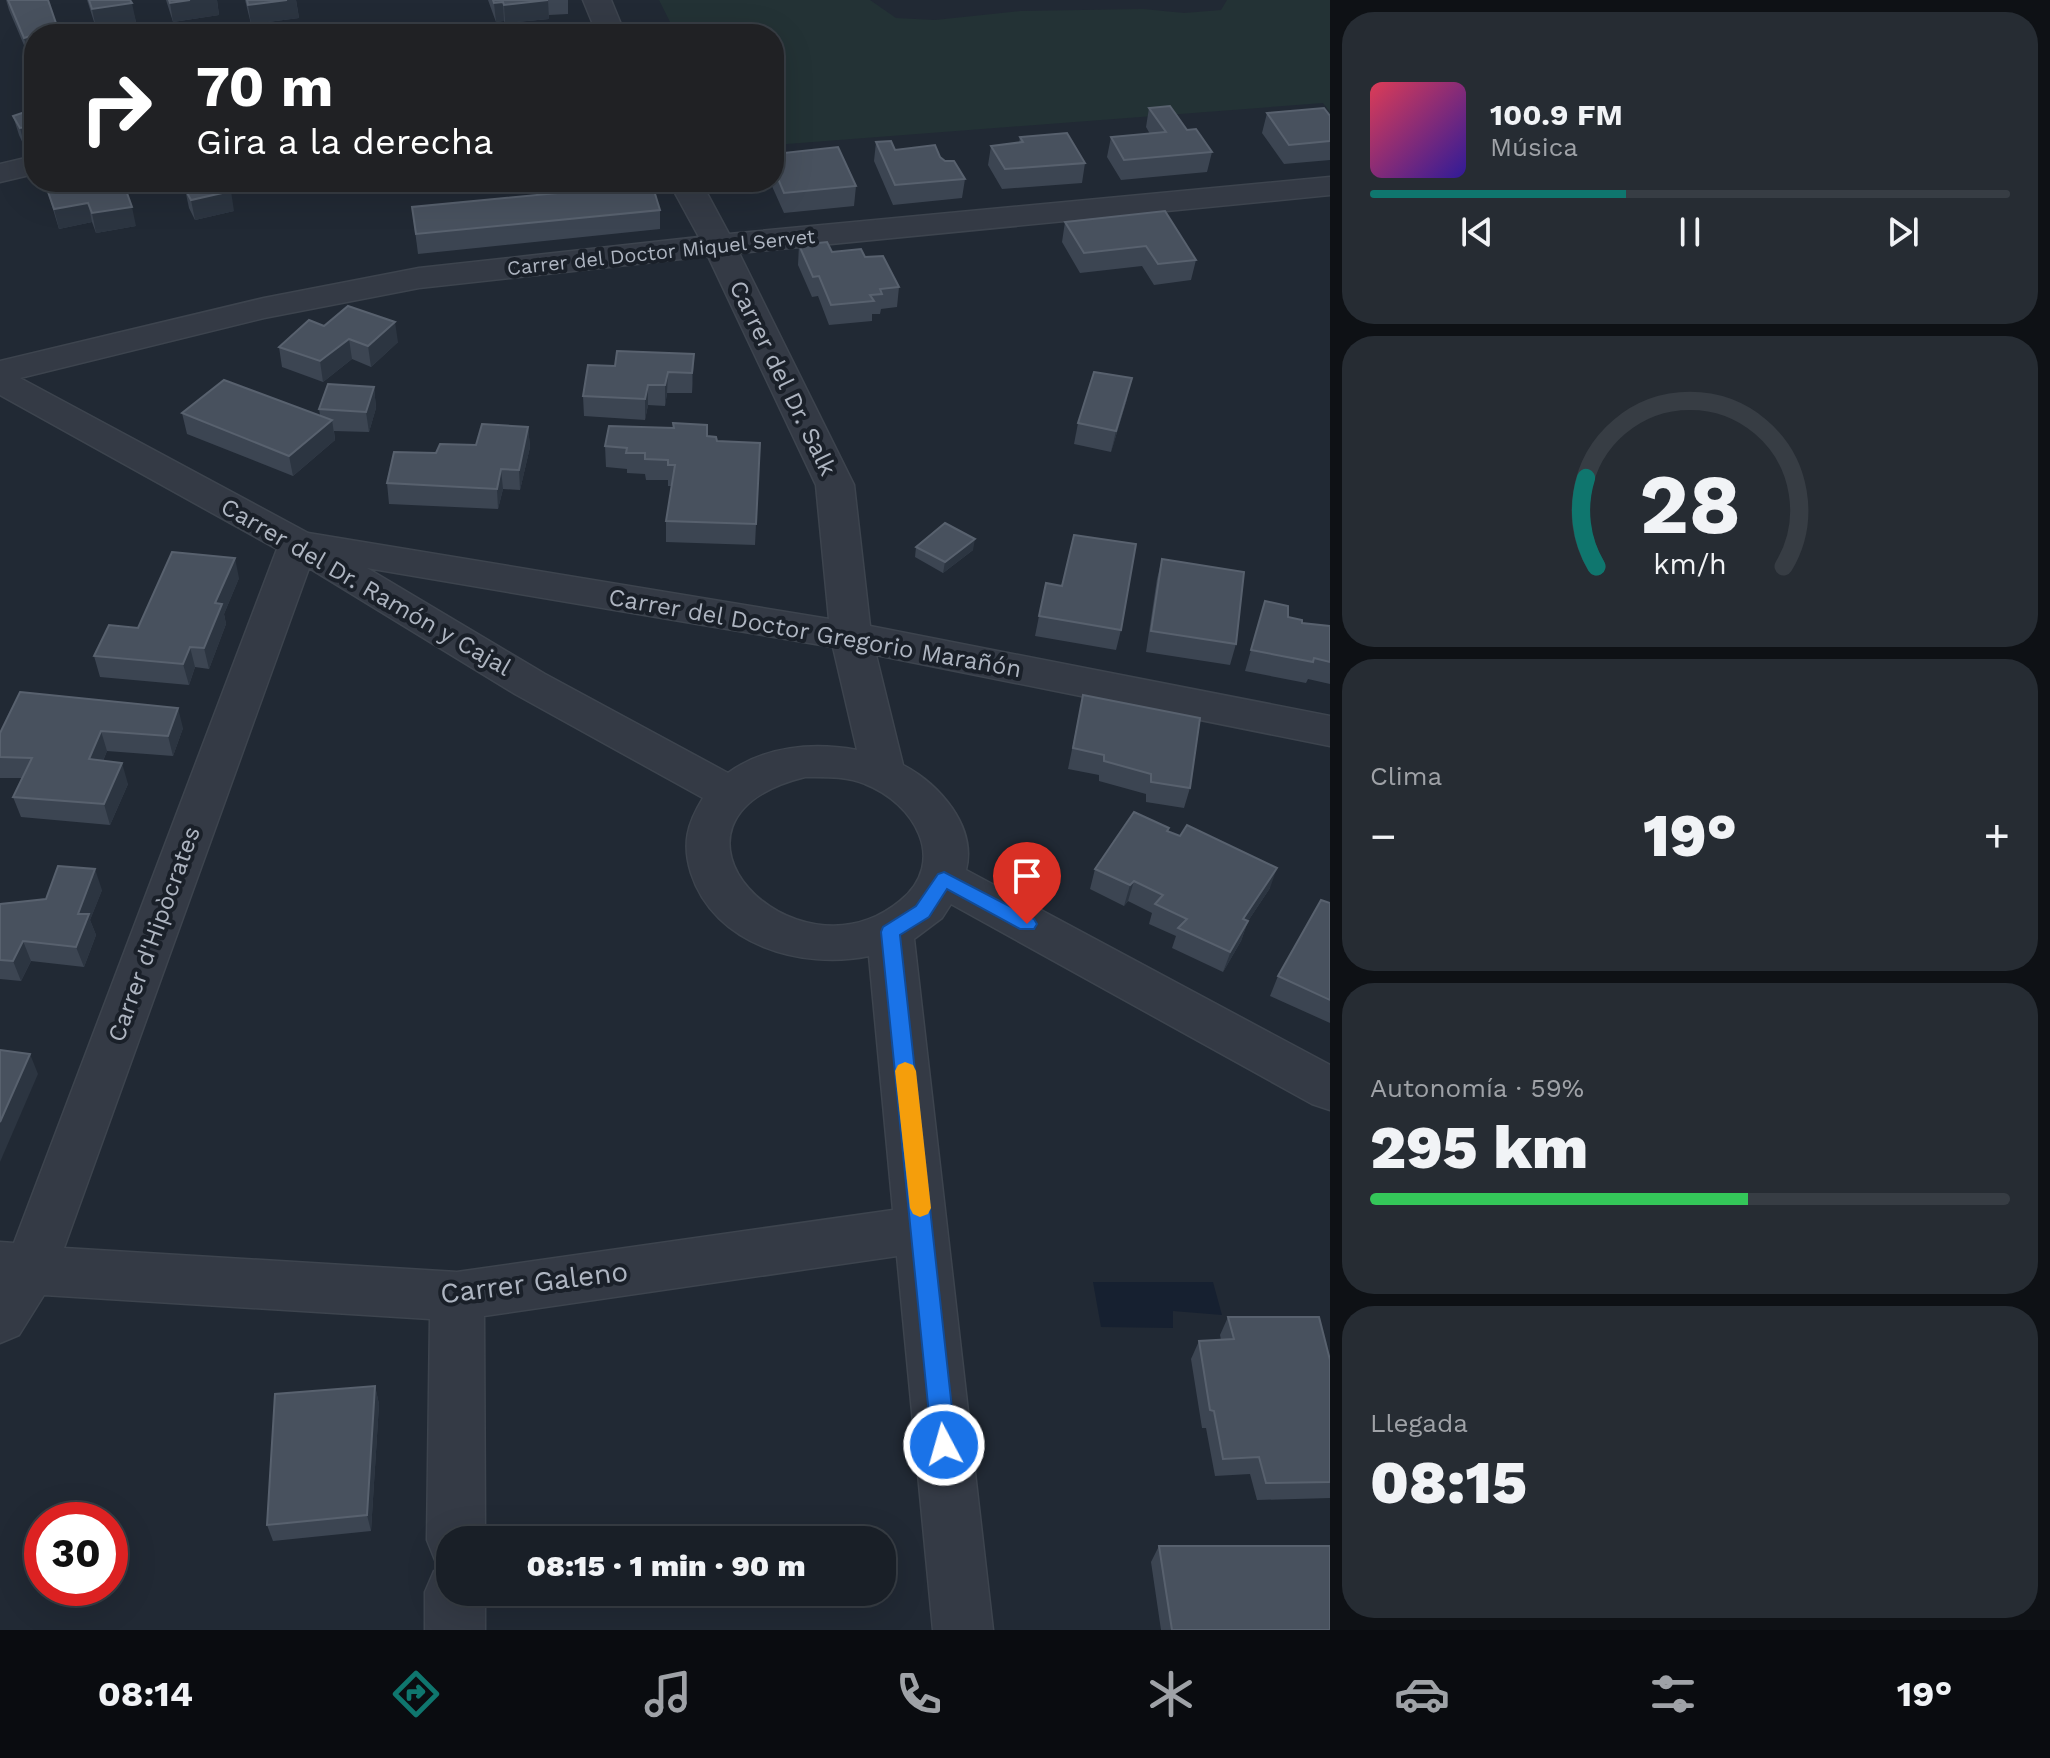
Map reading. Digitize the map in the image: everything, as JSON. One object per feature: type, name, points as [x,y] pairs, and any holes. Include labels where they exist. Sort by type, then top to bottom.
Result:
[{"type":"street","points":[[597,0],[607,24]]},
{"type":"street","points":[[0,173],[24,167]]},
{"type":"street","name":"Carrer del Doctor Miquel Servet","points":[[0,372],[264,308],[419,278],[719,245],[1330,186]]},
{"type":"street","name":"Carrer del Dr. Salk","points":[[690,192],[835,485],[851,636],[884,774]]},
{"type":"street","name":"Carrer del Dr. Ramón y Cajal","points":[[0,381],[298,544],[530,684],[731,794]]},
{"type":"street","name":"Carrer del Doctor Gregorio Marañón","points":[[298,544],[851,636],[1330,731]]},
{"type":"street","name":"Carrer d'Hipòcrates","points":[[0,1318],[15,1267],[298,544]]},
{"type":"street","points":[[805,761],[845,762],[884,774],[912,790],[936,816],[947,847],[944,879],[923,911],[890,932],[852,943],[808,941],[767,929],[733,907],[711,874],[706,842],[715,812],[731,794],[767,770],[805,761]]},
{"type":"street","points":[[944,879],[1330,1089]]},
{"type":"street","points":[[890,932],[963,1630]]},
{"type":"street","name":"Carrer Galeno","points":[[15,1267],[457,1296],[923,1229]]},
{"type":"street","points":[[456,1526],[457,1296]]},
{"type":"street","points":[[455,1606],[455,1630]]},
{"type":"shaded area","points":[[659,0],[870,0],[896,18],[935,20],[1020,11],[1143,9],[1184,13],[1221,10],[1227,0],[1330,0],[1330,112],[1323,103],[784,144],[784,24],[671,24]]},
{"type":"water","points":[[1093,1282],[1213,1282],[1222,1315],[1173,1311],[1173,1328],[1101,1327]]},
{"type":"building","points":[[8,0],[48,0],[56,24],[24,24],[24,38]]},
{"type":"building","points":[[89,0],[130,0],[132,3],[92,9]]},
{"type":"building","points":[[247,0],[287,0],[248,5]]},
{"type":"building","points":[[493,0],[548,0],[504,5]]},
{"type":"building","points":[[1170,106],[1187,130],[1196,129],[1212,152],[1124,160],[1111,137],[1166,132],[1149,108]]},
{"type":"building","points":[[1324,108],[1330,116],[1330,141],[1289,145],[1267,113]]},
{"type":"building","points":[[24,112],[24,127],[20,128],[13,116]]},
{"type":"building","points":[[1067,133],[1085,163],[1005,169],[991,146],[1023,142],[1020,137]]},
{"type":"building","points":[[891,141],[895,150],[935,145],[940,157],[945,161],[954,161],[965,179],[895,185],[876,142]]},
{"type":"building","points":[[838,147],[856,186],[784,193],[784,153]]},
{"type":"building","points":[[48,192],[127,192],[132,207],[92,213],[88,203],[54,209]]},
{"type":"building","points":[[187,192],[227,192],[191,200]]},
{"type":"building","points":[[569,192],[654,192],[660,210],[416,234],[412,207]]},
{"type":"building","points":[[1165,211],[1196,260],[1158,264],[1146,246],[1084,253],[1065,222]]},
{"type":"building","points":[[827,242],[832,252],[861,249],[865,257],[883,256],[899,287],[880,289],[882,294],[870,295],[874,301],[831,305],[819,276],[813,277],[799,245]]},
{"type":"building","points":[[348,306],[395,322],[368,346],[349,339],[320,361],[279,347],[309,320],[324,326]]},
{"type":"building","points":[[617,351],[694,354],[692,373],[668,372],[665,385],[648,385],[645,399],[583,396],[588,365],[615,366]]},
{"type":"building","points":[[1094,372],[1132,378],[1116,431],[1078,423]]},
{"type":"building","points":[[224,380],[332,420],[289,456],[182,413]]},
{"type":"building","points":[[328,384],[374,387],[366,412],[319,409]]},
{"type":"building","points":[[673,423],[707,425],[707,436],[716,437],[717,441],[760,443],[756,524],[666,521],[675,465],[668,465],[668,460],[645,459],[645,453],[626,453],[627,448],[605,446],[609,426],[674,428]]},
{"type":"building","points":[[482,424],[528,427],[519,470],[501,469],[497,489],[387,483],[394,452],[436,453],[440,444],[476,445]]},
{"type":"building","points":[[945,523],[975,539],[945,562],[916,547]]},
{"type":"building","points":[[1074,535],[1136,544],[1121,630],[1039,616],[1046,583],[1062,586]]},
{"type":"building","points":[[172,552],[235,558],[215,603],[222,604],[204,648],[190,647],[183,664],[94,656],[109,625],[138,628]]},
{"type":"building","points":[[1162,559],[1244,572],[1236,644],[1151,631]]},
{"type":"building","points":[[1265,601],[1288,606],[1288,617],[1302,620],[1302,623],[1330,626],[1330,662],[1314,658],[1313,662],[1251,650]]},
{"type":"building","points":[[20,692],[178,708],[168,736],[101,731],[89,759],[122,763],[104,804],[13,797],[32,758],[0,757],[0,733]]},
{"type":"building","points":[[1083,695],[1200,718],[1190,788],[1151,782],[1151,774],[1104,761],[1104,755],[1073,748]]},
{"type":"building","points":[[1134,812],[1180,836],[1187,825],[1277,868],[1243,919],[1248,921],[1230,952],[1178,928],[1187,919],[1155,904],[1163,895],[1134,881],[1130,885],[1095,869]]},
{"type":"building","points":[[58,866],[95,869],[78,914],[89,914],[76,947],[23,941],[13,961],[0,960],[0,904],[46,899]]},
{"type":"building","points":[[1321,900],[1330,903],[1330,1000],[1278,976]]},
{"type":"building","points":[[0,1050],[30,1054],[0,1122]]},
{"type":"building","points":[[1228,1317],[1319,1317],[1330,1360],[1330,1482],[1266,1483],[1259,1457],[1223,1459],[1214,1411],[1210,1410],[1199,1341],[1234,1339]]},
{"type":"building","points":[[375,1386],[367,1515],[267,1525],[275,1394]]},
{"type":"building","points":[[1159,1546],[1330,1546],[1330,1630],[1172,1630]]},
{"type":"slow traffic","points":[[905,1071],[920,1208]]},
{"type":"route","points":[[944,1445],[890,932],[923,911],[944,879],[1027,924]]}]
